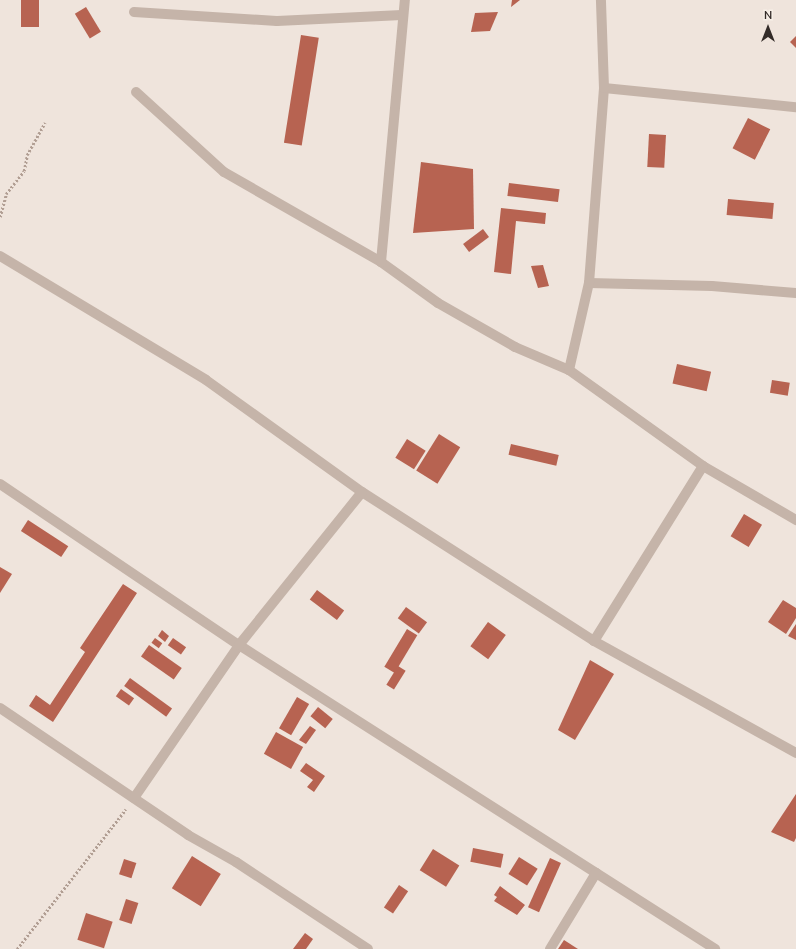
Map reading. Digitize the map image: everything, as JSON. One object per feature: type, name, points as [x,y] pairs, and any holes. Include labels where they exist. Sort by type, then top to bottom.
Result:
[{"type":"street","points":[[381,262],[404,0]]},
{"type":"street","points":[[569,370],[589,282],[604,88],[601,0]]},
{"type":"street","points":[[134,12],[277,21],[402,15]]},
{"type":"street","points":[[604,88],[796,107]]},
{"type":"street","points":[[136,92],[224,172],[381,262],[438,303],[515,347],[569,370],[703,466],[796,520]]},
{"type":"street","points":[[0,256],[206,380],[362,492],[594,641],[796,753]]},
{"type":"street","points":[[589,282],[712,286],[796,293]]},
{"type":"street","points":[[594,641],[703,466]]},
{"type":"street","points":[[0,484],[239,645],[715,949]]},
{"type":"street","points":[[134,798],[239,645],[362,492]]},
{"type":"street","points":[[0,708],[188,835],[236,862],[368,949]]},
{"type":"street","points":[[550,949],[596,873]]},
{"type":"path","points":[[0,217],[6,194],[24,171],[27,155],[45,123]]},
{"type":"path","points":[[17,949],[134,798]]},
{"type":"building","points":[[21,0],[39,0],[39,27],[21,27]]},
{"type":"building","points":[[512,0],[520,0],[511,7]]},
{"type":"building","points":[[86,7],[101,32],[90,39],[75,14]]},
{"type":"building","points":[[498,12],[490,31],[471,32],[475,13]]},
{"type":"building","points":[[301,35],[319,38],[302,145],[284,143]]},
{"type":"building","points":[[796,36],[796,48],[790,42]]},
{"type":"building","points":[[748,118],[770,129],[755,160],[733,148]]},
{"type":"building","points":[[649,134],[666,135],[664,168],[647,167]]},
{"type":"building","points":[[421,162],[473,169],[474,229],[413,233]]},
{"type":"building","points":[[509,183],[560,189],[558,202],[507,196]]},
{"type":"building","points":[[728,199],[774,203],[772,219],[727,215]]},
{"type":"building","points":[[501,208],[546,213],[545,224],[516,221],[511,274],[494,272]]},
{"type":"building","points":[[483,229],[489,237],[469,252],[463,244]]},
{"type":"building","points":[[543,265],[549,286],[538,288],[531,266]]},
{"type":"building","points":[[677,364],[711,372],[707,391],[673,383]]},
{"type":"building","points":[[772,380],[790,383],[788,396],[770,393]]},
{"type":"building","points":[[439,434],[460,447],[437,484],[416,470]]},
{"type":"building","points":[[407,439],[426,451],[414,469],[395,458]]},
{"type":"building","points":[[511,444],[559,455],[556,466],[509,455]]},
{"type":"building","points":[[744,514],[762,525],[749,547],[731,536]]},
{"type":"building","points":[[28,520],[68,546],[61,557],[21,531]]},
{"type":"building","points":[[0,567],[12,574],[0,593]]},
{"type":"building","points":[[123,584],[137,593],[53,722],[29,706],[36,695],[50,705],[85,652],[80,648]]},
{"type":"building","points":[[317,590],[344,610],[337,620],[310,600]]},
{"type":"building","points":[[783,600],[796,608],[796,618],[786,634],[768,622]]},
{"type":"building","points":[[406,607],[427,622],[419,634],[398,618]]},
{"type":"building","points":[[488,622],[506,635],[488,659],[470,646]]},
{"type":"building","points":[[796,624],[796,640],[788,636]]},
{"type":"building","points":[[407,629],[417,635],[395,673],[384,667]]},
{"type":"building","points":[[162,630],[169,636],[165,642],[158,636]]},
{"type":"building","points":[[155,638],[162,643],[159,648],[151,643]]},
{"type":"building","points":[[173,638],[186,647],[181,655],[168,645]]},
{"type":"building","points":[[149,645],[182,668],[174,679],[141,656]]},
{"type":"building","points":[[590,660],[614,674],[575,740],[558,730]]},
{"type":"building","points":[[398,666],[406,671],[394,689],[386,685]]},
{"type":"building","points":[[130,678],[172,709],[166,717],[124,686]]},
{"type":"building","points":[[121,689],[134,698],[129,706],[116,696]]},
{"type":"building","points":[[297,697],[309,704],[291,735],[279,728]]},
{"type":"building","points":[[318,707],[333,719],[325,728],[310,716]]},
{"type":"building","points":[[310,726],[316,730],[306,744],[299,740]]},
{"type":"building","points":[[276,732],[303,747],[291,769],[264,754]]},
{"type":"building","points":[[306,763],[325,776],[314,792],[307,787],[313,780],[300,771]]},
{"type":"building","points":[[796,794],[796,838],[794,842],[771,832]]},
{"type":"building","points":[[473,848],[503,854],[501,868],[470,862]]},
{"type":"building","points":[[433,849],[459,865],[446,887],[420,870]]},
{"type":"building","points":[[192,856],[221,874],[201,906],[172,888]]},
{"type":"building","points":[[519,857],[538,869],[527,886],[508,874]]},
{"type":"building","points":[[550,858],[561,863],[539,912],[528,907]]},
{"type":"building","points":[[124,859],[136,863],[131,878],[119,874]]},
{"type":"building","points":[[399,885],[408,891],[393,914],[384,907]]},
{"type":"building","points":[[500,886],[525,905],[517,915],[494,901],[497,897],[494,895]]},
{"type":"building","points":[[126,899],[138,903],[132,924],[119,920]]},
{"type":"building","points":[[86,913],[113,922],[104,948],[77,940]]},
{"type":"building","points":[[305,933],[313,939],[306,949],[293,949]]},
{"type":"building","points":[[564,940],[578,949],[558,949]]}]
